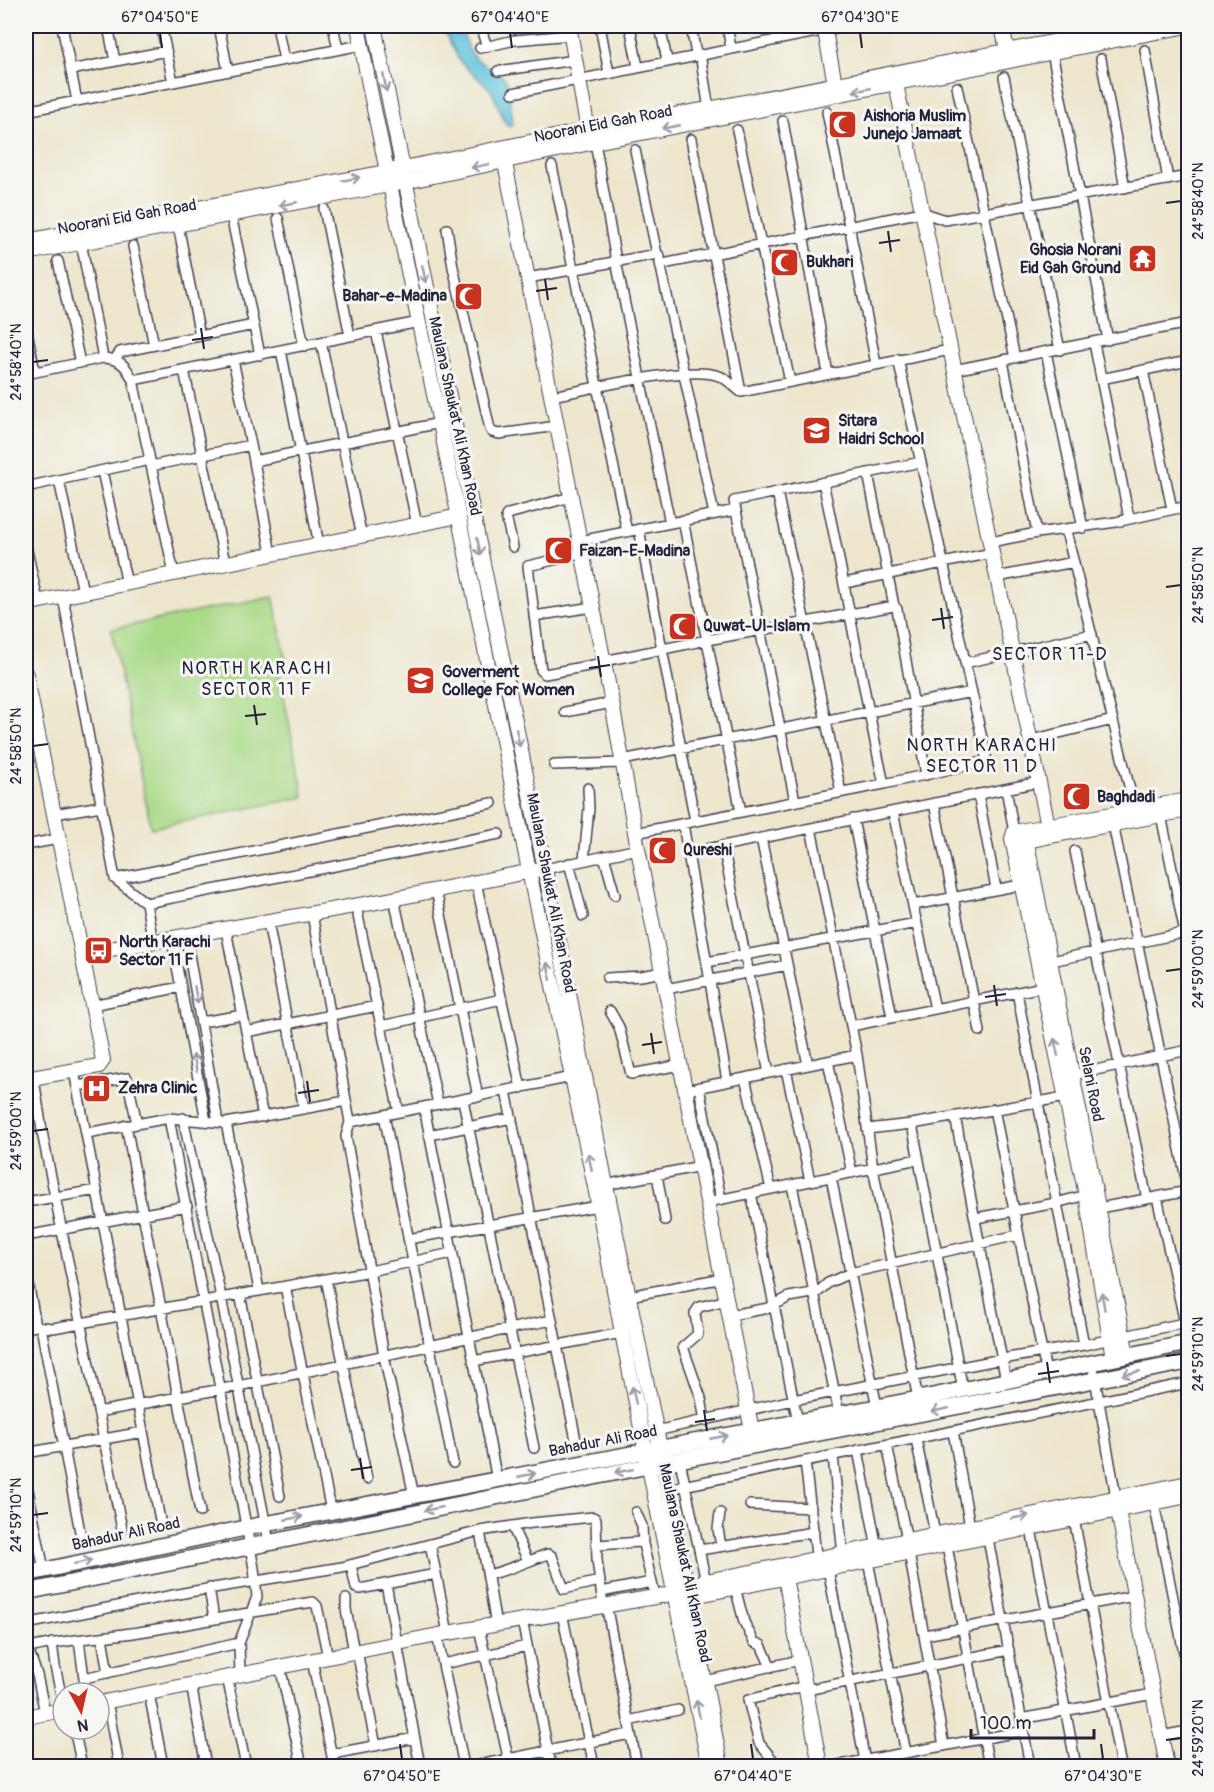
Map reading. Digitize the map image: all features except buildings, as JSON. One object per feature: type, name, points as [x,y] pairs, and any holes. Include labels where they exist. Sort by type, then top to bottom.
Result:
[{"type":"main road","name":"Bahadur Ali Road","points":[[26,1574],[248,1527],[496,1480],[654,1457],[680,1461],[798,1422],[1187,1344]]},
{"type":"main road","name":"Bahadur Ali Road","points":[[26,1592],[252,1546],[654,1457],[1188,1362]]},
{"type":"street","points":[[62,26],[77,101]]},
{"type":"street","points":[[108,26],[115,61]]},
{"type":"street","points":[[161,26],[173,82]]},
{"type":"street","points":[[219,26],[228,71]]},
{"type":"street","points":[[277,26],[284,60]]},
{"type":"street","points":[[333,26],[338,49]]},
{"type":"street","name":"Maulana Shaukat Ali Khan Road","points":[[358,26],[572,1077],[629,1296],[656,1431],[654,1457],[668,1489],[674,1594],[705,1681],[721,1767]]},
{"type":"street","name":"Maulana Shaukat Ali Khan Road","points":[[374,26],[545,868],[600,1186],[598,1206],[622,1333],[654,1457],[674,1594],[710,1767]]},
{"type":"street","points":[[480,26],[483,48],[570,30],[670,523]]},
{"type":"street","points":[[600,26],[609,73]]},
{"type":"street","points":[[630,26],[638,67]]},
{"type":"street","points":[[660,26],[667,61]]},
{"type":"street","points":[[691,26],[709,109]]},
{"type":"street","points":[[727,26],[731,48]]},
{"type":"street","points":[[788,26],[790,36]]},
{"type":"street","points":[[513,93],[824,28],[846,26]]},
{"type":"street","points":[[1002,26],[1007,50]]},
{"type":"street","name":"Noorani Eid Gah Road","points":[[27,244],[388,178],[592,136],[709,109],[1134,26]]},
{"type":"street","name":"Noorani Eid Gah Road","points":[[592,136],[896,84],[1188,26]]},
{"type":"street","points":[[824,28],[835,84]]},
{"type":"street","points":[[26,111],[362,45]]},
{"type":"street","points":[[1145,50],[1168,180]]},
{"type":"street","points":[[71,70],[166,51]]},
{"type":"street","points":[[1052,52],[1082,196],[1108,340]]},
{"type":"street","points":[[1101,59],[1125,188]]},
{"type":"street","points":[[498,71],[575,60]]},
{"type":"street","points":[[1004,77],[1060,350]]},
{"type":"street","points":[[896,84],[1050,831]]},
{"type":"street","points":[[957,87],[1016,358]]},
{"type":"street","points":[[826,112],[876,364]]},
{"type":"street","points":[[783,121],[828,374]]},
{"type":"street","points":[[737,130],[790,382]]},
{"type":"street","points":[[691,139],[741,392]]},
{"type":"street","points":[[636,150],[714,514]]},
{"type":"street","points":[[503,154],[558,426],[681,1065],[692,1089],[714,1200],[723,1278],[754,1438]]},
{"type":"street","points":[[552,166],[627,532]]},
{"type":"street","points":[[659,258],[663,264],[922,212],[945,220],[1188,176]]},
{"type":"street","name":"Noorani Eid Gah Road","points":[[27,244],[81,242],[178,225],[231,215],[388,178]]},
{"type":"street","points":[[324,209],[350,336]]},
{"type":"street","points":[[26,213],[27,244]]},
{"type":"street","points":[[231,215],[260,355]]},
{"type":"street","points":[[278,218],[304,346]]},
{"type":"street","points":[[178,225],[200,336]]},
{"type":"street","points":[[447,229],[453,267],[490,429],[499,434],[558,426]]},
{"type":"street","points":[[81,242],[103,358]]},
{"type":"street","points":[[134,246],[153,345]]},
{"type":"street","points":[[528,278],[616,261],[659,258]]},
{"type":"street","points":[[58,261],[80,363]]},
{"type":"street","points":[[133,380],[419,322]]},
{"type":"street","points":[[954,370],[1188,324]]},
{"type":"street","points":[[116,359],[120,352],[254,325]]},
{"type":"street","points":[[26,326],[30,373],[103,358],[116,359],[126,366],[133,380],[174,574]]},
{"type":"street","points":[[376,331],[417,525]]},
{"type":"street","points":[[321,342],[362,537]]},
{"type":"street","points":[[1094,343],[1129,518]]},
{"type":"street","points":[[281,350],[319,545]]},
{"type":"street","points":[[741,392],[950,350]]},
{"type":"street","points":[[1046,352],[1083,528]]},
{"type":"street","points":[[635,833],[884,784],[987,761],[898,359]]},
{"type":"street","points":[[233,360],[272,554]]},
{"type":"street","points":[[1003,361],[1037,533]]},
{"type":"street","points":[[1101,379],[1188,361]]},
{"type":"street","points":[[184,370],[225,563]]},
{"type":"street","points":[[1143,370],[1172,509]]},
{"type":"street","points":[[551,396],[685,374],[717,375],[741,392]]},
{"type":"street","points":[[254,461],[440,423]]},
{"type":"street","points":[[26,487],[251,445]]},
{"type":"street","points":[[795,801],[734,501],[921,462]]},
{"type":"street","points":[[102,471],[127,584]]},
{"type":"street","points":[[868,473],[894,606],[897,609],[926,775]]},
{"type":"street","points":[[59,480],[83,592]]},
{"type":"street","points":[[823,482],[884,784]]},
{"type":"street","points":[[777,492],[842,792]]},
{"type":"street","points":[[513,547],[506,516],[508,514],[571,497]]},
{"type":"street","points":[[845,583],[944,564],[1037,533],[1083,528],[1188,506]]},
{"type":"street","points":[[736,510],[627,532],[528,565],[543,674],[707,640],[894,606]]},
{"type":"street","points":[[26,546],[32,603],[459,516]]},
{"type":"street","points":[[683,520],[741,812]]},
{"type":"street","points":[[639,529],[695,821]]},
{"type":"street","points":[[1066,531],[1135,810]]},
{"type":"street","points":[[997,577],[1074,562]]},
{"type":"street","points":[[63,597],[115,879],[146,903],[153,943]]},
{"type":"street","points":[[534,616],[593,607]]},
{"type":"street","points":[[965,663],[1092,634]]},
{"type":"street","points":[[26,674],[28,701],[54,814],[103,1060],[99,1066],[30,1079],[122,1528]]},
{"type":"street","points":[[554,765],[623,761],[972,692]]},
{"type":"street","points":[[565,712],[612,703]]},
{"type":"street","points":[[1031,740],[1113,720]]},
{"type":"street","points":[[688,853],[1039,782]]},
{"type":"street","points":[[584,860],[589,808],[588,789]]},
{"type":"street","points":[[1006,789],[1014,832],[1027,843],[1050,831],[1135,810],[1188,800]]},
{"type":"street","points":[[978,794],[996,889]]},
{"type":"street","points":[[115,879],[492,803]]},
{"type":"street","points":[[934,803],[980,1031]]},
{"type":"street","points":[[54,814],[101,806]]},
{"type":"street","points":[[1014,832],[1050,831],[1113,824],[1188,810]]},
{"type":"street","points":[[893,812],[935,1009]]},
{"type":"street","points":[[1161,815],[1187,932],[1188,948]]},
{"type":"street","points":[[853,819],[892,1017]]},
{"type":"street","points":[[683,824],[727,1082]]},
{"type":"street","points":[[1093,1209],[1188,1190],[1113,824]]},
{"type":"street","points":[[811,828],[857,1055],[873,1168],[918,1399]]},
{"type":"street","name":"Selani Road","points":[[1014,832],[1012,839],[1021,885],[1044,963],[1042,987],[1067,1076],[1066,1097],[1086,1195],[1093,1209]]},
{"type":"street","points":[[146,903],[498,834]]},
{"type":"street","points":[[26,845],[58,838]]},
{"type":"street","points":[[761,838],[808,1065]]},
{"type":"street","name":"Selani Road","points":[[1027,843],[1044,963],[1120,1357]]},
{"type":"street","points":[[723,846],[769,1073]]},
{"type":"street","points":[[82,954],[356,906],[638,849]]},
{"type":"street","points":[[1075,851],[1120,1065],[1152,1198],[1187,1323],[1187,1344]]},
{"type":"street","points":[[604,856],[615,895]]},
{"type":"street","points":[[569,863],[583,916]]},
{"type":"street","points":[[476,882],[521,1088]]},
{"type":"street","points":[[913,905],[1021,885]]},
{"type":"street","points":[[436,890],[478,1097]]},
{"type":"street","points":[[394,898],[438,1104]]},
{"type":"street","points":[[356,906],[399,1112]]},
{"type":"street","points":[[312,914],[350,1122],[346,1136],[384,1356],[414,1496]]},
{"type":"street","points":[[268,922],[304,1109]]},
{"type":"street","points":[[707,962],[916,923]]},
{"type":"street","points":[[226,930],[263,1117]]},
{"type":"street","points":[[1044,963],[1187,932]]},
{"type":"street","points":[[186,937],[222,1123],[260,1290]]},
{"type":"street","points":[[171,940],[206,1121]]},
{"type":"street","points":[[666,989],[787,965]]},
{"type":"street","points":[[607,978],[663,972]]},
{"type":"street","points":[[92,1005],[181,987]]},
{"type":"street","points":[[851,1026],[1042,987]]},
{"type":"street","points":[[1017,992],[1084,1345]]},
{"type":"street","points":[[381,1026],[502,999]]},
{"type":"street","points":[[246,1032],[377,1006]]},
{"type":"street","points":[[610,1011],[619,1027],[631,1074],[681,1065]]},
{"type":"street","points":[[201,1022],[243,1015]]},
{"type":"street","points":[[1067,1076],[1188,1050]]},
{"type":"street","points":[[692,1089],[857,1055]]},
{"type":"street","points":[[828,1061],[852,1173]]},
{"type":"street","points":[[786,1070],[810,1181]]},
{"type":"street","points":[[74,1071],[160,1520]]},
{"type":"street","points":[[350,1122],[572,1077]]},
{"type":"street","points":[[77,1086],[127,1078],[137,1123]]},
{"type":"street","points":[[745,1078],[771,1189]]},
{"type":"street","points":[[692,1089],[701,1166],[714,1200]]},
{"type":"street","points":[[506,1091],[576,1440]]},
{"type":"street","points":[[867,1129],[912,1124],[1066,1097]]},
{"type":"street","points":[[463,1100],[534,1448]]},
{"type":"street","points":[[87,1133],[169,1118],[222,1123],[346,1101]]},
{"type":"street","points":[[424,1107],[496,1480]]},
{"type":"street","points":[[994,1109],[1046,1372]]},
{"type":"street","points":[[384,1115],[453,1463]]},
{"type":"street","points":[[955,1116],[1006,1381]]},
{"type":"street","points":[[169,1118],[252,1546],[257,1597],[239,1643],[233,1676],[246,1767]]},
{"type":"street","points":[[183,1118],[269,1542]]},
{"type":"street","points":[[429,1135],[512,1118]]},
{"type":"street","points":[[912,1124],[963,1390]]},
{"type":"street","points":[[126,1125],[201,1512]]},
{"type":"street","points":[[714,1200],[918,1159]]},
{"type":"street","points":[[600,1186],[701,1166]]},
{"type":"street","points":[[657,1176],[665,1220]]},
{"type":"street","points":[[831,1177],[877,1407]]},
{"type":"street","points":[[792,1185],[838,1414]]},
{"type":"street","points":[[26,1202],[97,1190]]},
{"type":"street","points":[[752,1193],[798,1422]]},
{"type":"street","points":[[976,1218],[1086,1195]]},
{"type":"street","points":[[26,1236],[187,1206]]},
{"type":"street","points":[[408,1239],[598,1206]]},
{"type":"street","points":[[730,1315],[774,1305],[789,1297],[815,1293],[828,1283],[850,1273],[1018,1235]]},
{"type":"street","points":[[26,1329],[53,1328],[121,1316],[370,1271],[452,1253]]},
{"type":"street","points":[[26,1271],[81,1537]]},
{"type":"street","points":[[629,1296],[723,1278]]},
{"type":"street","points":[[326,1279],[367,1479]]},
{"type":"street","points":[[285,1286],[331,1511]]},
{"type":"street","points":[[240,1294],[280,1496]]},
{"type":"street","points":[[705,1421],[701,1398],[683,1347],[698,1334],[696,1313],[699,1307],[727,1300]]},
{"type":"street","points":[[98,1412],[258,1382],[552,1320]]},
{"type":"street","points":[[656,1431],[793,1400],[1117,1339],[1187,1323]]},
{"type":"street","points":[[473,1361],[622,1333]]},
{"type":"street","points":[[1092,1362],[1167,1767]]},
{"type":"street","points":[[668,1489],[1188,1383]]},
{"type":"street","points":[[26,1452],[143,1431]]},
{"type":"street","points":[[953,1431],[970,1527]]},
{"type":"street","points":[[916,1439],[935,1534]]},
{"type":"street","points":[[887,1445],[925,1635],[944,1746]]},
{"type":"street","points":[[858,1450],[877,1548]]},
{"type":"street","points":[[833,1456],[843,1555]]},
{"type":"street","points":[[680,1461],[706,1582]]},
{"type":"street","points":[[805,1461],[814,1533],[849,1681],[865,1761]]},
{"type":"street","points":[[26,1480],[44,1570]]},
{"type":"street","points":[[603,1601],[735,1587],[785,1577],[821,1567],[843,1555],[877,1548],[947,1546],[988,1538],[1074,1519],[1117,1503],[1188,1483]]},
{"type":"street","points":[[636,1512],[642,1526],[643,1544],[652,1582],[674,1594],[706,1582],[868,1561],[908,1547],[935,1534],[986,1523],[1117,1503],[1154,1503],[1188,1496]]},
{"type":"street","points":[[1154,1503],[1183,1622],[1188,1673]]},
{"type":"street","points":[[750,1505],[811,1508]]},
{"type":"street","points":[[720,1514],[718,1529],[721,1546]]},
{"type":"street","points":[[26,1624],[209,1588],[309,1574],[480,1531],[593,1517],[596,1520],[597,1560],[603,1601],[637,1767]]},
{"type":"street","points":[[1074,1519],[1121,1767]]},
{"type":"street","points":[[986,1523],[1030,1767]]},
{"type":"street","points":[[512,1526],[528,1561]]},
{"type":"street","points":[[1030,1529],[1076,1767]]},
{"type":"street","points":[[480,1531],[496,1625]]},
{"type":"street","points":[[699,1550],[814,1533]]},
{"type":"street","points":[[598,1545],[640,1542],[643,1544]]},
{"type":"street","points":[[430,1544],[436,1574],[443,1664],[465,1767]]},
{"type":"street","points":[[947,1546],[989,1767]]},
{"type":"street","points":[[488,1575],[551,1555],[564,1589],[600,1581]]},
{"type":"street","points":[[868,1561],[906,1753]]},
{"type":"street","points":[[351,1565],[358,1589],[436,1574]]},
{"type":"street","points":[[785,1577],[821,1766],[865,1761],[1024,1731]]},
{"type":"street","points":[[111,1700],[442,1634],[562,1613],[603,1601],[652,1582]]},
{"type":"street","points":[[386,1584],[420,1767]]},
{"type":"street","points":[[735,1587],[747,1630],[754,1642],[760,1645],[771,1666]]},
{"type":"street","points":[[209,1588],[214,1619]]},
{"type":"street","points":[[925,1635],[1134,1596]]},
{"type":"street","points":[[346,1599],[346,1609],[376,1746]]},
{"type":"street","points":[[45,1713],[37,1675],[27,1649],[52,1643],[102,1638],[315,1603],[328,1657]]},
{"type":"street","points":[[562,1613],[594,1767]]},
{"type":"street","points":[[522,1620],[551,1767]]},
{"type":"street","points":[[479,1628],[509,1763]]},
{"type":"street","points":[[102,1638],[108,1672]]},
{"type":"street","points":[[79,1640],[84,1681]]},
{"type":"street","points":[[52,1643],[59,1681]]},
{"type":"street","points":[[84,1678],[239,1643]]},
{"type":"street","points":[[443,1664],[527,1646]]},
{"type":"street","points":[[778,1767],[759,1743],[748,1700],[1009,1650]]},
{"type":"street","points":[[312,1660],[334,1767]]},
{"type":"street","points":[[705,1681],[800,1660]]},
{"type":"street","points":[[280,1666],[302,1767]]},
{"type":"street","points":[[191,1684],[206,1767]]},
{"type":"street","points":[[149,1693],[163,1767]]},
{"type":"street","points":[[1021,1719],[1153,1694]]},
{"type":"street","points":[[628,1721],[678,1710]]},
{"type":"street","points":[[26,1717],[51,1712]]},
{"type":"street","points":[[1161,1736],[1188,1731]]},
{"type":"street","points":[[111,1734],[119,1767]]},
{"type":"street","points":[[474,1767],[509,1763],[548,1751],[630,1734]]},
{"type":"street","points":[[332,1754],[415,1738]]},
{"type":"street","points":[[76,1741],[81,1767]]},
{"type":"street","points":[[26,1757],[27,1767]]},
{"type":"green space","points":[[273,596],[286,660],[277,663],[304,797],[151,828],[111,629]]},
{"type":"water","points":[[442,26],[460,26],[475,59],[503,76],[507,82],[512,125],[505,122],[491,90],[460,62]]},
{"type":"place","name":"Aishoria Muslim Junejo Jamaat","points":[[842,125]]},
{"type":"place","name":"Ghosia Norani Eid Gah Ground","points":[[1142,259]]},
{"type":"place","name":"Bukhari","points":[[785,262]]},
{"type":"place","name":"Bahar-e-Madina","points":[[468,296]]},
{"type":"place","name":"Sitara Haidri School","points":[[817,430]]},
{"type":"place","name":"Faizan-E-Madina","points":[[558,551]]},
{"type":"place","name":"Quwat-Ul-Islam","points":[[682,626]]},
{"type":"place","name":"Goverment College For Women","points":[[421,681]]},
{"type":"place","name":"Baghdadi","points":[[1076,797]]},
{"type":"place","name":"Qureshi","points":[[662,850]]},
{"type":"place","name":"North Karachi Sector 11 F","points":[[98,951]]},
{"type":"place","name":"Zehra Clinic","points":[[97,1088]]},
{"type":"district","name":"SECTOR 11-D","points":[[1050,654]]},
{"type":"district","name":"NORTH KARACHI SECTOR 11 F","points":[[257,678]]},
{"type":"district","name":"NORTH KARACHI SECTOR 11 D","points":[[982,756]]}]
